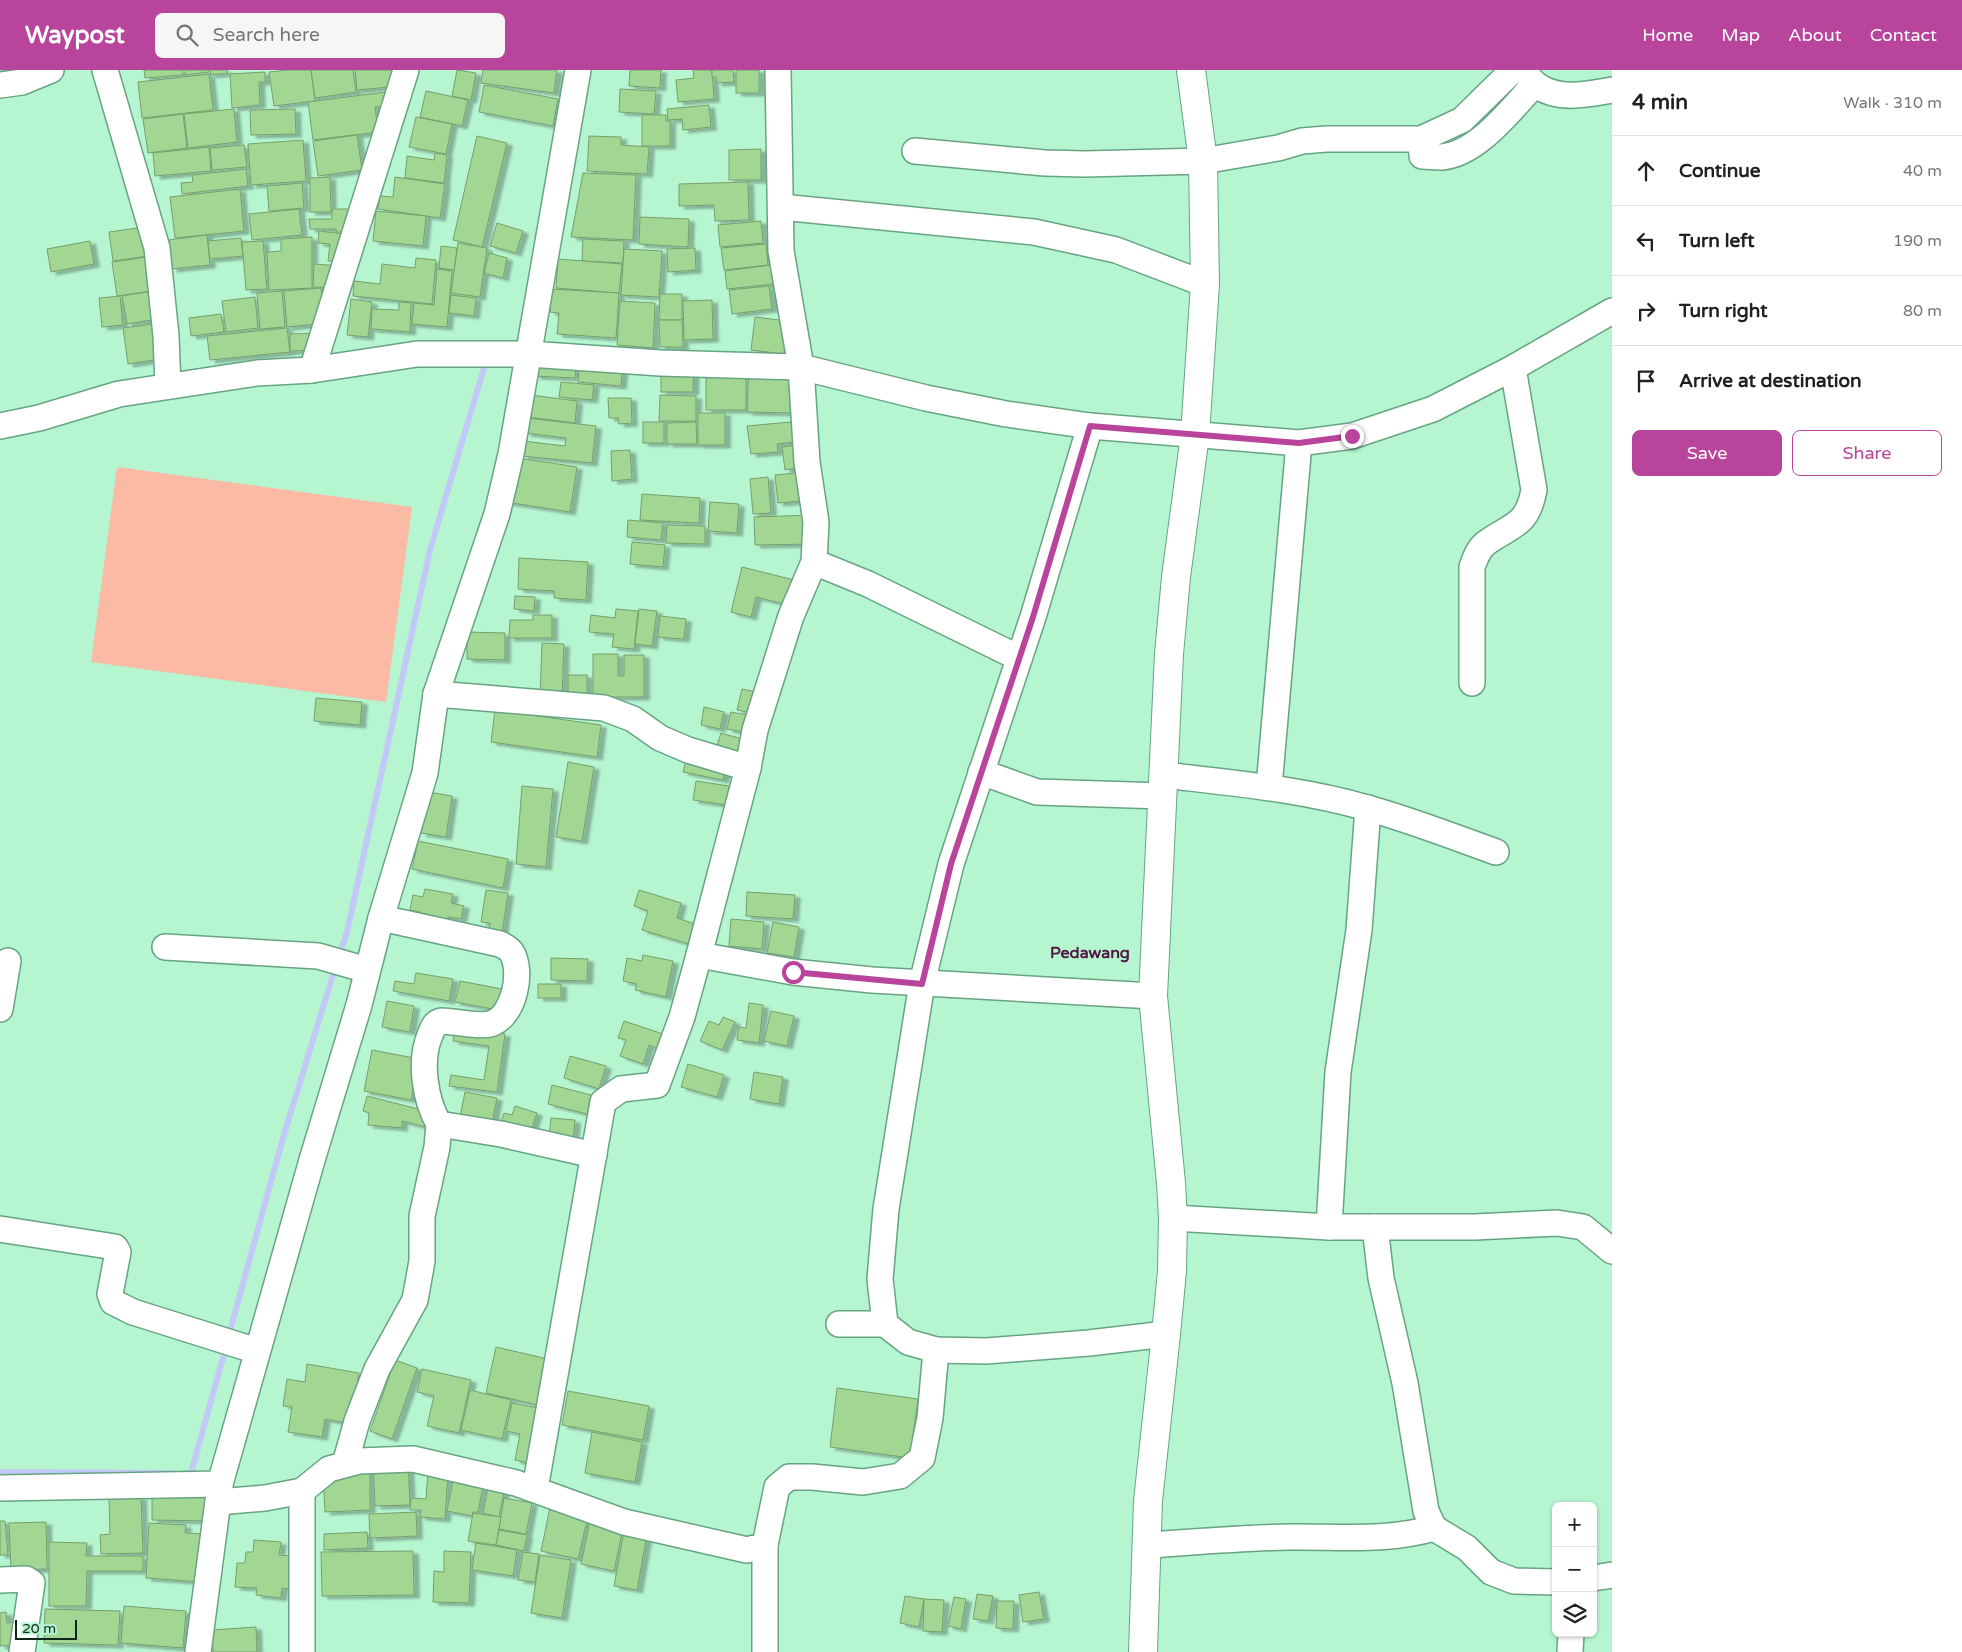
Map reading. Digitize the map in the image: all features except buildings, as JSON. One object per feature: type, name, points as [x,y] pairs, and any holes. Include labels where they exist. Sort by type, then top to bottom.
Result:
[{"type":"street","points":[[0,85],[22,82],[50,70]]},
{"type":"street","points":[[105,70],[157,248],[166,336],[168,386]]},
{"type":"street","points":[[312,370],[406,70]]},
{"type":"street","points":[[198,1652],[219,1493],[249,1348],[312,1160],[359,1005],[360,968],[381,918],[425,772],[436,694],[496,514],[511,454],[578,70]]},
{"type":"street","points":[[535,1489],[603,1102],[621,1089],[656,1085],[682,1017],[748,768],[755,730],[791,616],[814,562],[816,522],[807,462],[801,367],[782,251],[778,70]]},
{"type":"street","points":[[1143,1652],[1148,1501],[1172,1271],[1173,1218],[1153,996],[1169,654],[1176,577],[1195,435],[1205,284],[1203,161],[1191,70]]},
{"type":"street","points":[[1421,148],[1462,120],[1513,70]]},
{"type":"street","points":[[915,151],[1085,164],[1203,161],[1278,148],[1302,141],[1326,139],[1421,148],[1442,157],[1465,150],[1484,136],[1529,77],[1554,93],[1582,96],[1612,90]]},
{"type":"street","points":[[781,207],[1034,232],[1116,250],[1205,284]]},
{"type":"street","points":[[0,426],[39,418],[119,394],[257,373],[312,370],[417,354],[529,354],[660,364],[801,367],[935,400],[1006,414],[1090,426],[1299,443],[1352,436],[1433,409],[1513,368],[1612,311]]},
{"type":"street","points":[[1472,683],[1472,567],[1478,553],[1485,544],[1524,518],[1531,507],[1534,490],[1513,368]]},
{"type":"street","points":[[886,1324],[880,1279],[886,1209],[922,984],[951,864],[1019,658],[1090,426]]},
{"type":"street","points":[[1269,787],[1299,443]]},
{"type":"street","points":[[814,562],[868,584],[1019,658]]},
{"type":"street","points":[[436,694],[604,708],[634,719],[660,738],[688,750],[748,768]]},
{"type":"street","points":[[982,772],[1037,792],[1164,785],[1269,787],[1368,808],[1496,852]]},
{"type":"street","points":[[1329,1227],[1338,1072],[1359,930],[1368,808]]},
{"type":"street","points":[[345,1464],[357,1421],[377,1369],[415,1300],[422,1261],[422,1216],[439,1124],[432,1108],[426,1085],[426,1044],[436,1022],[484,1025],[493,1023],[511,1004],[516,987],[516,967],[512,953],[500,944],[381,918]]},
{"type":"street","points":[[164,948],[326,957],[360,968]]},
{"type":"street","points":[[699,955],[793,972],[922,984],[1153,996]]},
{"type":"street","points":[[0,1009],[8,961]]},
{"type":"street","points":[[439,1124],[501,1134],[594,1155]]},
{"type":"street","points":[[1173,1218],[1329,1227],[1475,1226],[1556,1223],[1583,1227],[1612,1252]]},
{"type":"street","points":[[1374,1227],[1381,1278],[1405,1383],[1426,1511],[1434,1528],[1467,1548],[1491,1572],[1514,1581],[1552,1582]]},
{"type":"street","points":[[0,1229],[115,1247],[118,1252],[110,1294],[113,1302],[133,1312],[249,1348]]},
{"type":"street","points":[[839,1324],[886,1324],[908,1342],[936,1350],[986,1351],[1166,1334]]},
{"type":"street","points":[[765,1652],[765,1546],[777,1487],[789,1477],[812,1477],[863,1482],[900,1476],[922,1458],[930,1418],[936,1350]]},
{"type":"street","points":[[0,1488],[219,1493],[265,1498],[302,1491],[329,1468],[359,1461],[413,1459],[516,1483],[624,1522],[747,1550],[765,1546]]},
{"type":"street","points":[[302,1491],[302,1652]]},
{"type":"street","points":[[1147,1545],[1289,1537],[1379,1537],[1411,1534],[1434,1528]]},
{"type":"street","points":[[1597,1577],[1612,1575]]},
{"type":"street","points":[[0,1580],[26,1579],[32,1583],[22,1652]]},
{"type":"street","points":[[1570,1652],[1571,1637]]},
{"type":"shaded area","points":[[117,467],[412,507],[386,702],[91,662]]},
{"type":"waterway","points":[[339,956],[347,932],[430,550],[484,368]]},
{"type":"waterway","points":[[228,1338],[283,1138],[336,965]]},
{"type":"waterway","points":[[184,1473],[191,1473],[226,1347]]},
{"type":"waterway","points":[[0,1472],[171,1473]]},
{"type":"district","name":"Pedawang","points":[[1090,952]]},
{"type":"route","points":[[793,972],[922,984],[951,864],[1033,617],[1090,426],[1299,443],[1352,436]]}]
